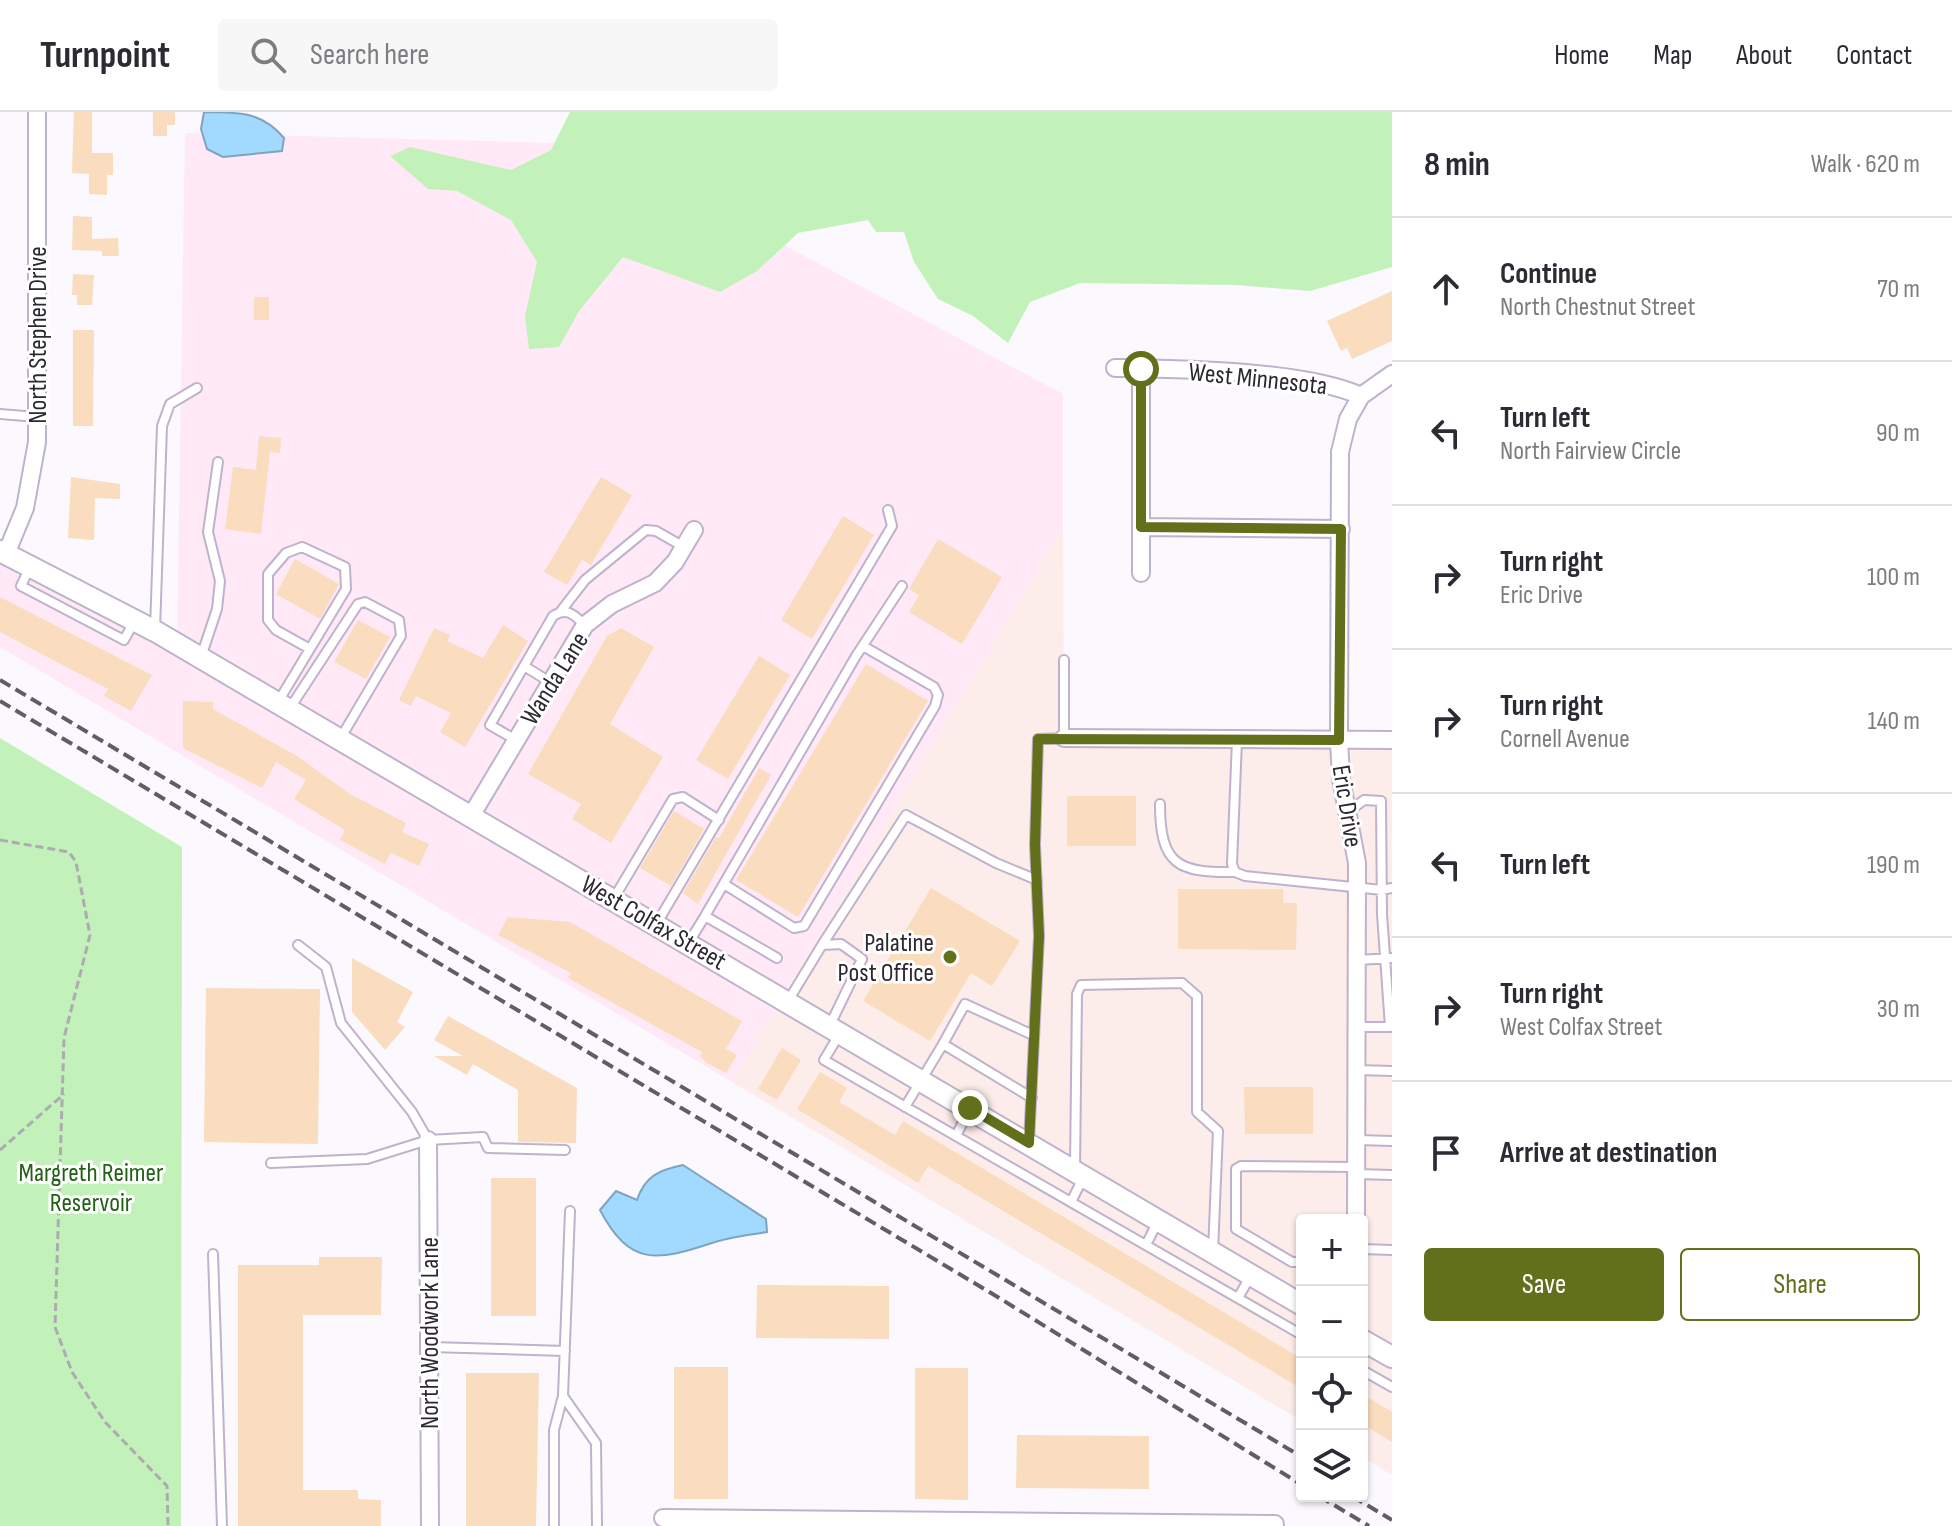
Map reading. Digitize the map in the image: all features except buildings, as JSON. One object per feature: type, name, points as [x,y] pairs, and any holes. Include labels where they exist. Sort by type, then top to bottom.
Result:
[{"type":"street","name":"North Stephen Drive","points":[[3,552],[25,508],[37,442],[37,112]]},
{"type":"street","name":"West Minnesota","points":[[1115,368],[1335,384],[1361,396],[1392,374]]},
{"type":"street","points":[[1141,369],[1141,573]]},
{"type":"street","name":"Eric Drive","points":[[1356,1214],[1358,886],[1339,740],[1340,452],[1348,419],[1361,396]]},
{"type":"street","points":[[1141,527],[1341,529]]},
{"type":"street","name":"Wanda Lane","points":[[471,816],[585,625],[612,604],[655,583],[694,530]]},
{"type":"street","name":"West Colfax Street","points":[[3,552],[155,631],[836,1028],[1296,1301]]},
{"type":"street","points":[[1064,738],[1392,740]]},
{"type":"street","name":"North Woodwork Lane","points":[[428,1140],[430,1526]]},
{"type":"street","points":[[1368,1343],[1392,1357]]},
{"type":"street","points":[[663,1518],[822,1523],[1275,1524]]},
{"type":"lane","points":[[155,631],[162,426],[170,404],[197,388]]},
{"type":"lane","points":[[0,414],[37,417]]},
{"type":"lane","points":[[201,658],[217,609],[220,581],[208,532],[218,462]]},
{"type":"lane","points":[[657,924],[892,526],[888,510]]},
{"type":"lane","points":[[516,740],[490,725],[553,616],[561,611],[585,580],[646,530],[656,531],[684,547]]},
{"type":"lane","points":[[283,706],[310,649],[348,582],[345,567],[302,547],[286,553],[268,574],[268,620],[276,630],[310,649]]},
{"type":"lane","points":[[31,566],[21,586],[124,640],[135,620]]},
{"type":"lane","points":[[48,600],[58,581]]},
{"type":"lane","points":[[689,943],[863,646],[902,586]]},
{"type":"lane","points":[[86,620],[96,600]]},
{"type":"lane","points":[[283,706],[358,604],[365,602],[399,620],[401,636],[340,739]]},
{"type":"lane","points":[[561,611],[570,611],[585,625]]},
{"type":"lane","points":[[724,884],[794,928],[804,926],[935,706],[938,695],[934,687],[863,646]]},
{"type":"lane","points":[[1029,1143],[1039,936],[1038,739],[1064,738],[1064,660]]},
{"type":"lane","points":[[524,666],[551,683]]},
{"type":"lane","points":[[1235,872],[1232,864],[1237,740]]},
{"type":"lane","points":[[614,899],[673,799],[683,797],[719,820]]},
{"type":"lane","points":[[1348,813],[1364,800],[1381,801],[1382,890],[1390,958],[1391,1028],[1357,1027]]},
{"type":"lane","points":[[1160,804],[1160,834],[1168,855],[1183,869],[1235,872],[1245,876],[1382,890],[1392,888]]},
{"type":"lane","points":[[788,1001],[906,815],[996,863],[1037,880]]},
{"type":"lane","points":[[705,916],[777,958]]},
{"type":"lane","points":[[822,945],[841,944],[862,959],[824,1060],[1296,1332]]},
{"type":"lane","points":[[298,945],[326,967],[341,1023],[412,1112],[428,1140]]},
{"type":"lane","points":[[1357,960],[1390,958]]},
{"type":"lane","points":[[1071,1202],[1080,1172],[1077,994],[1081,985],[1168,982],[1189,986],[1197,996],[1197,1112],[1218,1131],[1213,1252]]},
{"type":"lane","points":[[905,1107],[965,1004],[1033,1035]]},
{"type":"lane","points":[[943,1044],[1032,1098]]},
{"type":"lane","points":[[1357,1070],[1392,1071]]},
{"type":"lane","points":[[956,1136],[970,1108]]},
{"type":"lane","points":[[271,1163],[367,1159],[428,1140],[483,1137],[488,1148],[565,1150]]},
{"type":"lane","points":[[1356,1140],[1392,1141]]},
{"type":"lane","points":[[1296,1262],[1236,1229],[1236,1169],[1241,1166],[1392,1175]]},
{"type":"lane","points":[[554,1526],[554,1430],[563,1396],[570,1211]]},
{"type":"lane","points":[[1146,1245],[1159,1220]]},
{"type":"lane","points":[[1368,1249],[1392,1250]]},
{"type":"lane","points":[[213,1254],[222,1526]]},
{"type":"lane","points":[[1238,1298],[1251,1274]]},
{"type":"lane","points":[[429,1347],[565,1351]]},
{"type":"lane","points":[[1368,1373],[1392,1387]]},
{"type":"lane","points":[[563,1396],[596,1443],[597,1526]]},
{"type":"path","points":[[0,840],[69,852],[76,862],[90,935],[64,1038],[55,1327],[72,1372],[105,1422],[167,1486],[168,1526]]},
{"type":"path","points":[[0,1150],[64,1094]]},
{"type":"shaded area","points":[[185,133],[595,144],[1063,394],[1063,527],[732,1082],[0,647],[0,551],[177,643]]},
{"type":"shaded area","points":[[1063,527],[1064,738],[1392,740],[1392,1475],[1368,1461],[1368,1214],[1296,1214],[1296,1417],[732,1082]]},
{"type":"green space","points":[[570,112],[1392,112],[1392,267],[1310,291],[1235,285],[1080,283],[1030,302],[1008,343],[973,316],[938,299],[914,262],[904,232],[876,232],[868,220],[798,233],[757,271],[720,292],[623,257],[579,311],[559,347],[529,349],[525,316],[537,262],[511,220],[457,191],[428,189],[390,156],[410,147],[511,170],[551,150]]},
{"type":"green space","name":"Margreth Reimer Reservoir","points":[[0,738],[182,847],[181,1526],[0,1526]]},
{"type":"water","points":[[204,112],[239,113],[259,118],[284,138],[282,151],[223,157],[207,149],[201,129]]},
{"type":"water","points":[[683,1165],[766,1219],[767,1232],[660,1255],[647,1255],[622,1242],[600,1210],[616,1191],[637,1200],[644,1185],[654,1175]]},
{"type":"railway","points":[[0,680],[1296,1453]]},
{"type":"railway","points":[[0,701],[996,1296],[1296,1481]]},
{"type":"railway","points":[[1329,1502],[1369,1526]]},
{"type":"railway","points":[[1362,1502],[1392,1520]]},
{"type":"place","name":"Palatine Post Office","points":[[950,957]]},
{"type":"route","points":[[970,1108],[1029,1143],[1039,936],[1035,845],[1038,739],[1339,740],[1341,529],[1141,527],[1141,369]]}]
